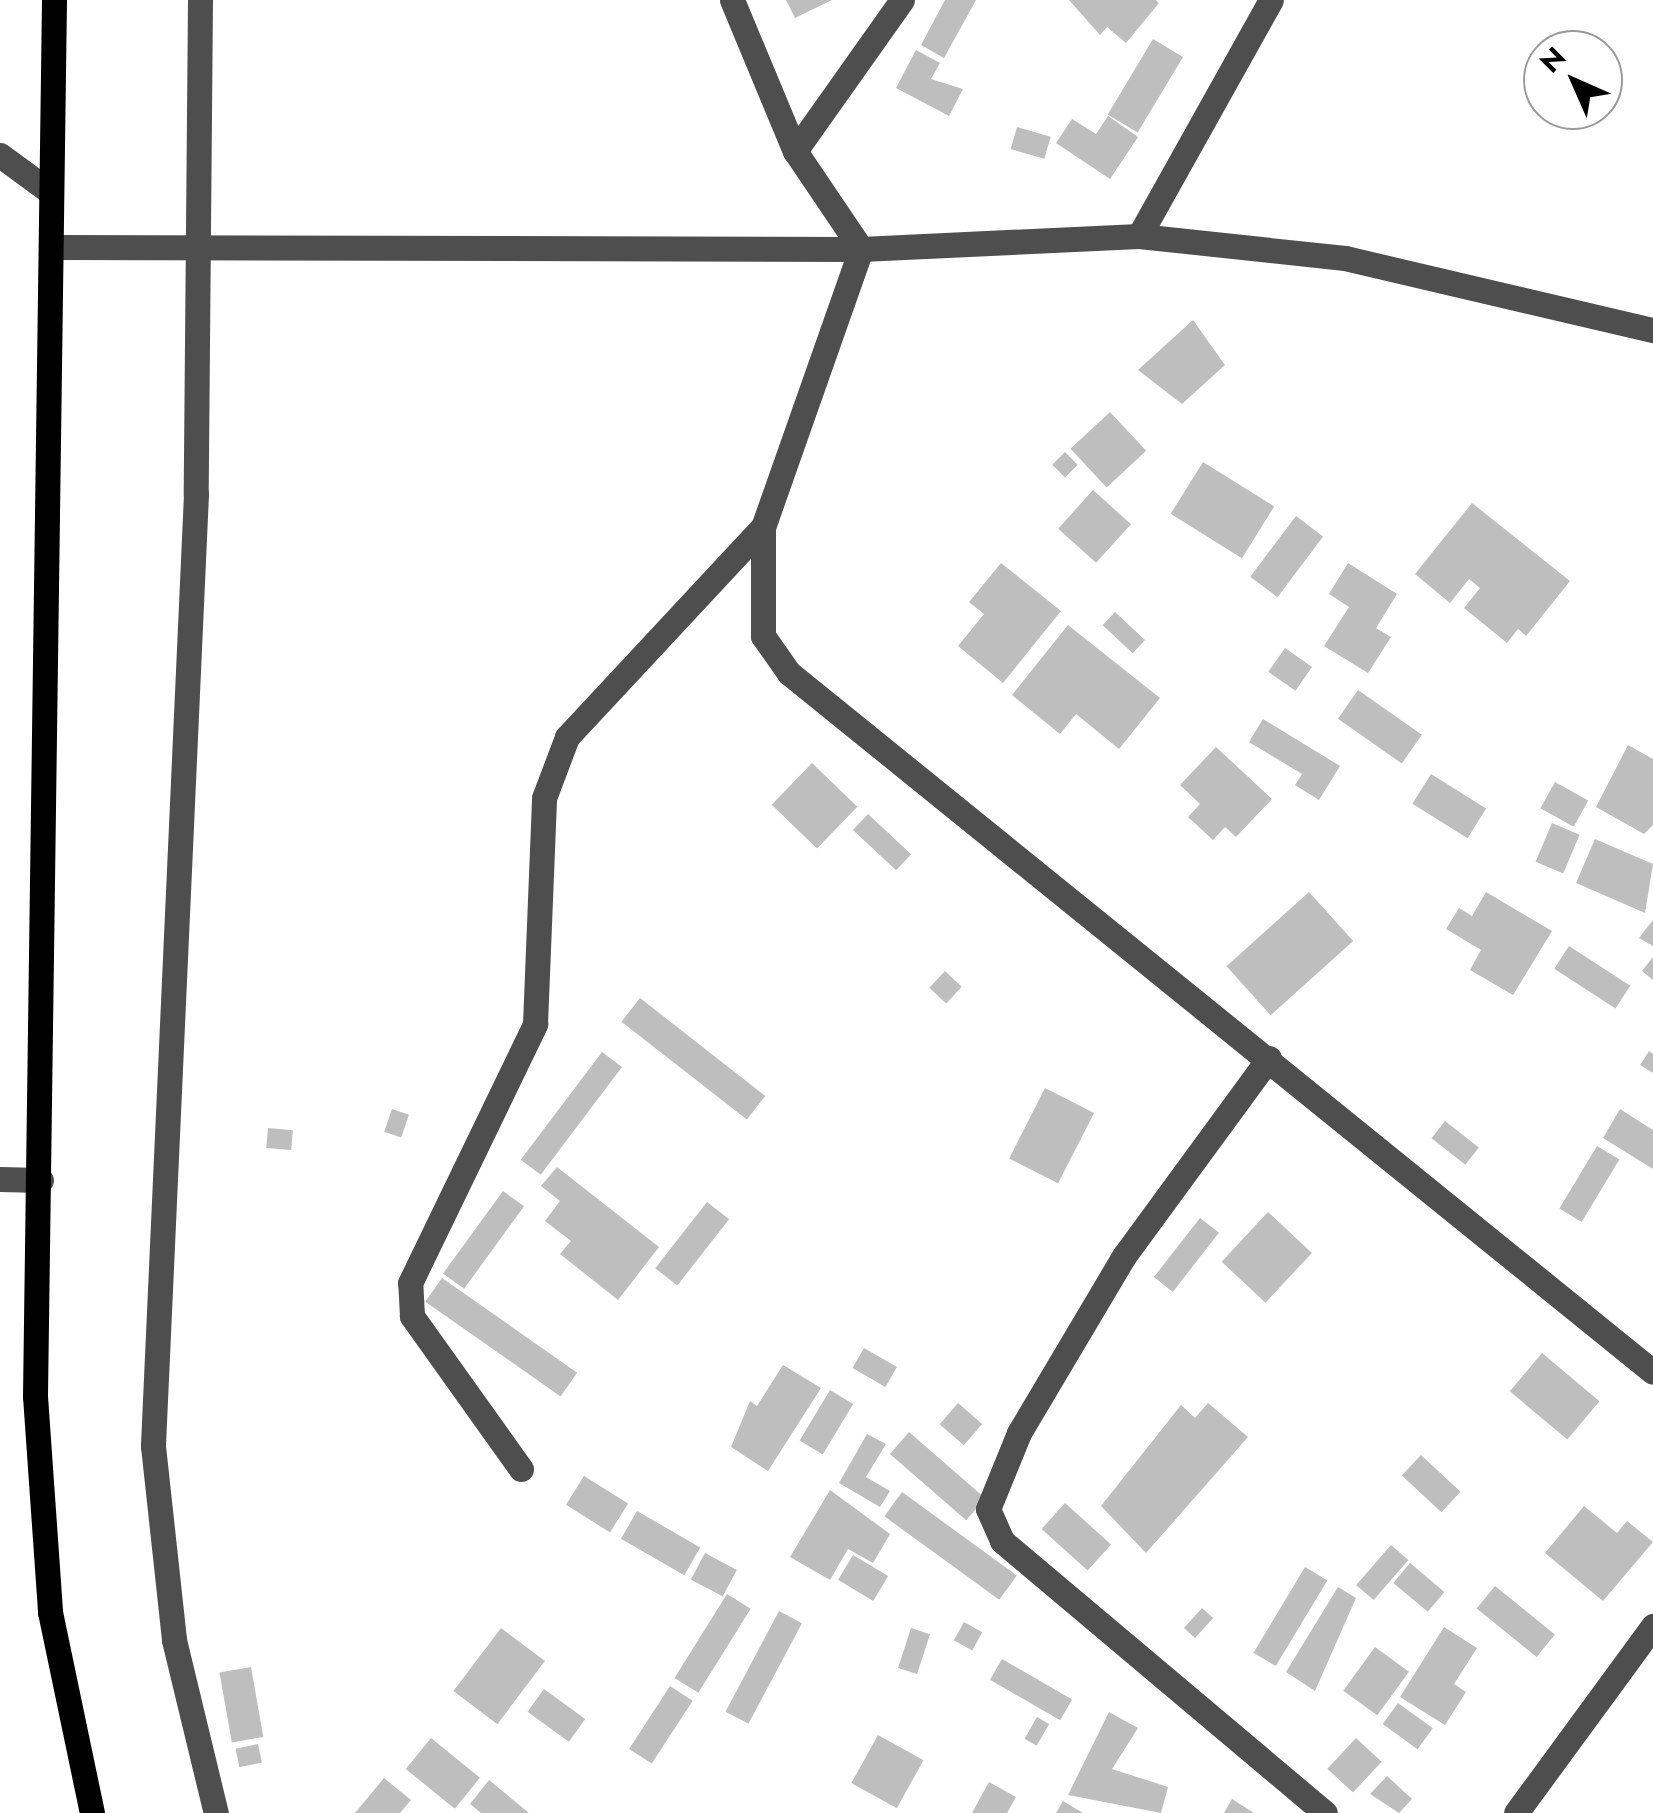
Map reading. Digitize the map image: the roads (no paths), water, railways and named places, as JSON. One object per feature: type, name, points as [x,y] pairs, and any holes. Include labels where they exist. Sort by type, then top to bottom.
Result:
[{"type":"main road","points":[[54,0],[49,191],[56,247],[39,1492],[50,1612],[92,1813]]},
{"type":"street","points":[[200,0],[202,243],[154,1446],[174,1640],[216,1813]]},
{"type":"street","points":[[732,0],[795,152],[861,249]]},
{"type":"street","points":[[795,152],[902,0]]},
{"type":"street","points":[[1139,236],[1271,0]]},
{"type":"street","points":[[0,155],[49,191]]},
{"type":"street","points":[[56,247],[202,243],[861,249],[1139,236],[1344,258],[1653,330]]},
{"type":"street","points":[[861,249],[763,527],[764,636],[789,673],[1653,1372]]},
{"type":"street","points":[[521,1469],[412,1316],[410,1283],[535,1024],[544,798],[567,738],[763,527]]},
{"type":"street","points":[[1269,1058],[1124,1256],[1018,1433],[988,1509],[1002,1541],[1325,1813]]},
{"type":"street","points":[[0,1179],[41,1180]]},
{"type":"street","points":[[1516,1813],[1653,1626]]}]
